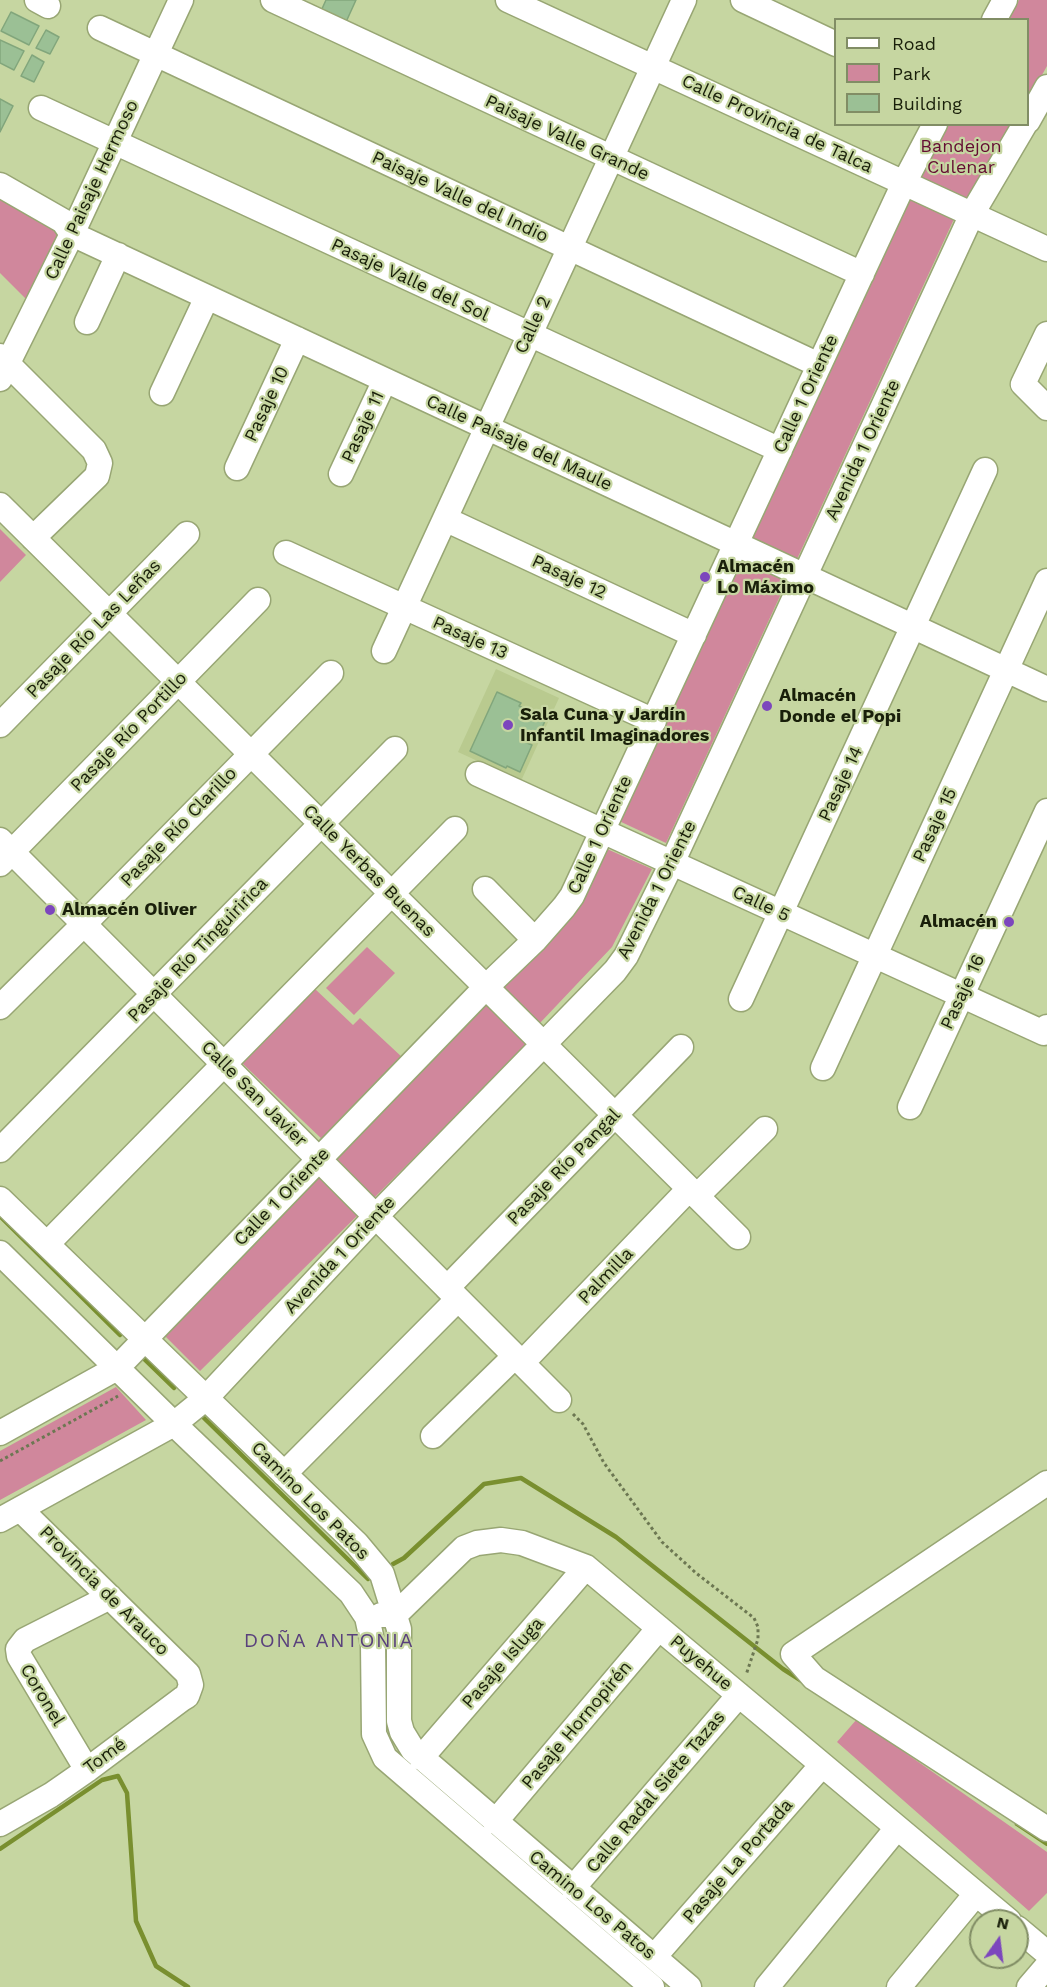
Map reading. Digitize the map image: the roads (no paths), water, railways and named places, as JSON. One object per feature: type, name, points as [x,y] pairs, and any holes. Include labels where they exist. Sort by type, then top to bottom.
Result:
[{"type":"street","name":"Calle Paisaje Hermoso","points":[[3,366],[72,234],[181,0]]},
{"type":"street","name":"Paisaje Valle Grande","points":[[273,0],[862,274]]},
{"type":"street","name":"Calle Provincia de Talca","points":[[508,0],[1047,249]]},
{"type":"street","name":"Calle 2","points":[[384,651],[684,0]]},
{"type":"street","points":[[743,0],[834,43]]},
{"type":"street","name":"Paisaje Valle del Indio","points":[[100,28],[819,365]]},
{"type":"street","name":"Avenida 1 Oriente","points":[[1033,119],[1047,87]]},
{"type":"street","name":"Pasaje Valle del Sol","points":[[41,108],[114,144],[780,450]]},
{"type":"street","name":"Calle 1 Oriente","points":[[0,1433],[117,1368],[486,987],[535,940],[573,896],[904,183],[934,126]]},
{"type":"street","name":"Avenida 1 Oriente","points":[[10,1515],[174,1424],[206,1398],[376,1216],[615,971],[626,956],[672,863],[972,214],[1029,126]]},
{"type":"street","name":"Calle Paisaje del Maule","points":[[0,185],[63,221],[72,234],[1047,689]]},
{"type":"street","points":[[87,322],[118,255]]},
{"type":"street","points":[[162,393],[207,297]]},
{"type":"street","points":[[1047,334],[1041,362],[1023,384],[1047,408]]},
{"type":"street","name":"Pasaje 10","points":[[237,468],[297,339]]},
{"type":"street","points":[[3,366],[94,450],[100,463],[97,476],[33,538]]},
{"type":"street","name":"Pasaje 11","points":[[341,474],[385,380]]},
{"type":"street","name":"Pasaje 14","points":[[741,999],[986,470]]},
{"type":"street","name":"Calle Yerbas Buenas","points":[[0,505],[738,1237]]},
{"type":"street","name":"Pasaje 12","points":[[445,519],[694,635]]},
{"type":"street","name":"Pasaje Río Las Leñas","points":[[0,725],[187,534]]},
{"type":"street","name":"Pasaje 13","points":[[286,553],[654,721]]},
{"type":"street","name":"Pasaje 15","points":[[823,1068],[1047,581]]},
{"type":"street","name":"Pasaje Río Portillo","points":[[4,852],[178,682],[258,600]]},
{"type":"street","name":"Pasaje Río Clarillo","points":[[0,1007],[331,673]]},
{"type":"street","name":"Pasaje Río Tinguiririca","points":[[0,1150],[395,749]]},
{"type":"street","name":"Calle 5","points":[[478,774],[875,956],[1045,1030]]},
{"type":"street","name":"Pasaje 16","points":[[910,1107],[1047,811]]},
{"type":"street","points":[[47,1245],[455,829]]},
{"type":"street","name":"Calle San Javier","points":[[4,852],[84,924],[559,1400]]},
{"type":"street","points":[[485,889],[535,940]]},
{"type":"street","name":"Pasaje Río Pangal","points":[[284,1474],[615,1115],[681,1047]]},
{"type":"street","name":"Palmilla","points":[[433,1436],[518,1359],[693,1192],[765,1129]]},
{"type":"street","name":"Camino Los Patos","points":[[0,1199],[357,1544],[382,1574],[395,1616],[400,1645],[399,1721],[407,1742],[421,1758],[689,1987]]},
{"type":"street","name":"Camino Los Patos","points":[[0,1253],[351,1593],[367,1617],[373,1645],[374,1734],[385,1758],[652,1987]]},
{"type":"street","points":[[1047,1483],[793,1654],[814,1678],[1047,1829]]},
{"type":"street","name":"Provincia de Arauco","points":[[10,1515],[110,1597],[188,1674]]},
{"type":"street","name":"Puyehue","points":[[395,1616],[464,1548],[477,1543],[501,1540],[522,1543],[586,1567],[994,1909]]},
{"type":"street","name":"Pasaje Isluga","points":[[421,1758],[586,1567]]},
{"type":"street","name":"Coronel","points":[[87,1770],[19,1656],[18,1648],[25,1640],[110,1597]]},
{"type":"street","points":[[367,1617],[385,1614],[395,1616]]},
{"type":"street","name":"Pasaje Hornopirén","points":[[495,1822],[659,1628]]},
{"type":"street","name":"Tomé","points":[[0,1824],[51,1795],[186,1696],[191,1685],[188,1674]]},
{"type":"street","name":"Calle Radal Siete Tazas","points":[[573,1888],[739,1695]]},
{"type":"street","name":"Pasaje La Portada","points":[[625,1963],[634,1967],[643,1964],[650,1953],[822,1765]]},
{"type":"street","points":[[767,1987],[897,1828]]},
{"type":"street","points":[[899,1987],[976,1894]]},
{"type":"street","points":[[1029,1938],[1047,1953]]},
{"type":"street","points":[[1029,1987],[1047,1966]]},
{"type":"waterway","points":[[0,1216],[120,1335]]},
{"type":"waterway","points":[[139,1354],[174,1388]]},
{"type":"waterway","points":[[204,1418],[368,1579]]},
{"type":"waterway","points":[[393,1564],[404,1558],[484,1484],[521,1478],[616,1537],[783,1669],[805,1683]]},
{"type":"waterway","points":[[0,1849],[102,1780],[118,1776],[127,1793],[136,1921],[156,1966],[188,1987]]},
{"type":"waterway","points":[[1017,1824],[1047,1844]]},
{"type":"place","name":"Almacén Lo Máximo","points":[[705,577]]},
{"type":"place","name":"Almacén Donde el Popi","points":[[767,706]]},
{"type":"place","name":"Sala Cuna y Jardín Infantil Imaginadores","points":[[508,725]]},
{"type":"place","name":"Almacén Oliver","points":[[50,910]]},
{"type":"place","name":"Almacén","points":[[1009,922]]},
{"type":"district","name":"DOÑA ANTONIA","points":[[329,1641]]},
{"type":"park label","name":"Bandejon Culenar","points":[[961,157]]}]
